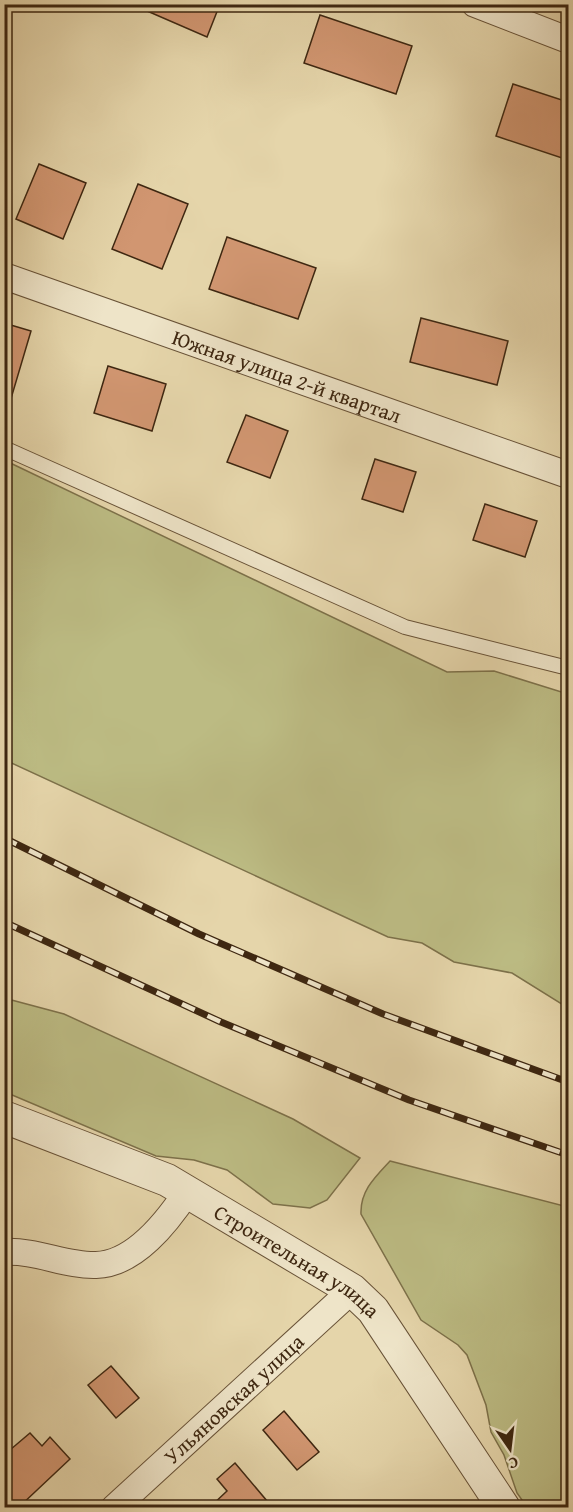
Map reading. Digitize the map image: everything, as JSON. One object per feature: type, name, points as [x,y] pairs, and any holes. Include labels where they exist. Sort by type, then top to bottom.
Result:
[{"type":"street","points":[[475,4],[568,40]]},
{"type":"street","name":"Южная улица 2-й квартал","points":[[4,276],[568,475]]},
{"type":"street","name":"Строительная улица","points":[[4,1117],[166,1180],[352,1290],[373,1310],[504,1508]]},
{"type":"street","points":[[4,1252],[18,1251],[96,1265],[124,1259],[171,1217],[187,1192]]},
{"type":"street","name":"Ульяновская улица","points":[[114,1508],[352,1290]]},
{"type":"lane","points":[[4,448],[405,627],[568,668]]},
{"type":"shaded area","points":[[4,460],[447,672],[494,671],[568,694],[568,1008],[512,973],[454,962],[422,943],[388,937],[5,760]]},
{"type":"shaded area","points":[[4,998],[64,1014],[293,1119],[360,1158],[327,1200],[310,1208],[273,1204],[227,1170],[194,1160],[156,1156],[5,1092]]},
{"type":"shaded area","points":[[390,1161],[568,1207],[568,1507],[527,1507],[517,1493],[504,1455],[491,1432],[486,1405],[467,1355],[458,1345],[421,1320],[361,1214],[366,1191]]},
{"type":"building","points":[[131,4],[220,4],[207,37]]},
{"type":"building","points":[[320,15],[412,46],[396,94],[304,63]]},
{"type":"building","points":[[513,84],[568,102],[568,160],[496,136]]},
{"type":"building","points":[[39,164],[86,183],[63,239],[16,219]]},
{"type":"building","points":[[138,184],[188,204],[162,269],[112,249]]},
{"type":"building","points":[[227,237],[316,268],[298,319],[209,289]]},
{"type":"building","points":[[421,318],[508,341],[497,385],[410,362]]},
{"type":"building","points":[[4,323],[31,331],[10,402],[4,401]]},
{"type":"building","points":[[108,366],[166,384],[152,431],[94,413]]},
{"type":"building","points":[[246,415],[288,431],[270,478],[227,462]]},
{"type":"building","points":[[375,459],[416,472],[403,512],[362,499]]},
{"type":"building","points":[[485,504],[537,521],[525,557],[473,540]]},
{"type":"building","points":[[111,1366],[139,1398],[116,1418],[88,1385]]},
{"type":"building","points":[[284,1411],[319,1452],[297,1470],[263,1430]]},
{"type":"building","points":[[30,1433],[42,1446],[50,1437],[70,1459],[19,1507],[4,1493],[4,1455]]},
{"type":"building","points":[[235,1463],[273,1508],[209,1508],[227,1491],[217,1479]]},
{"type":"railway","points":[[4,838],[199,934],[383,1014],[568,1082]]},
{"type":"railway","points":[[4,922],[221,1022],[409,1100],[568,1155]]}]
